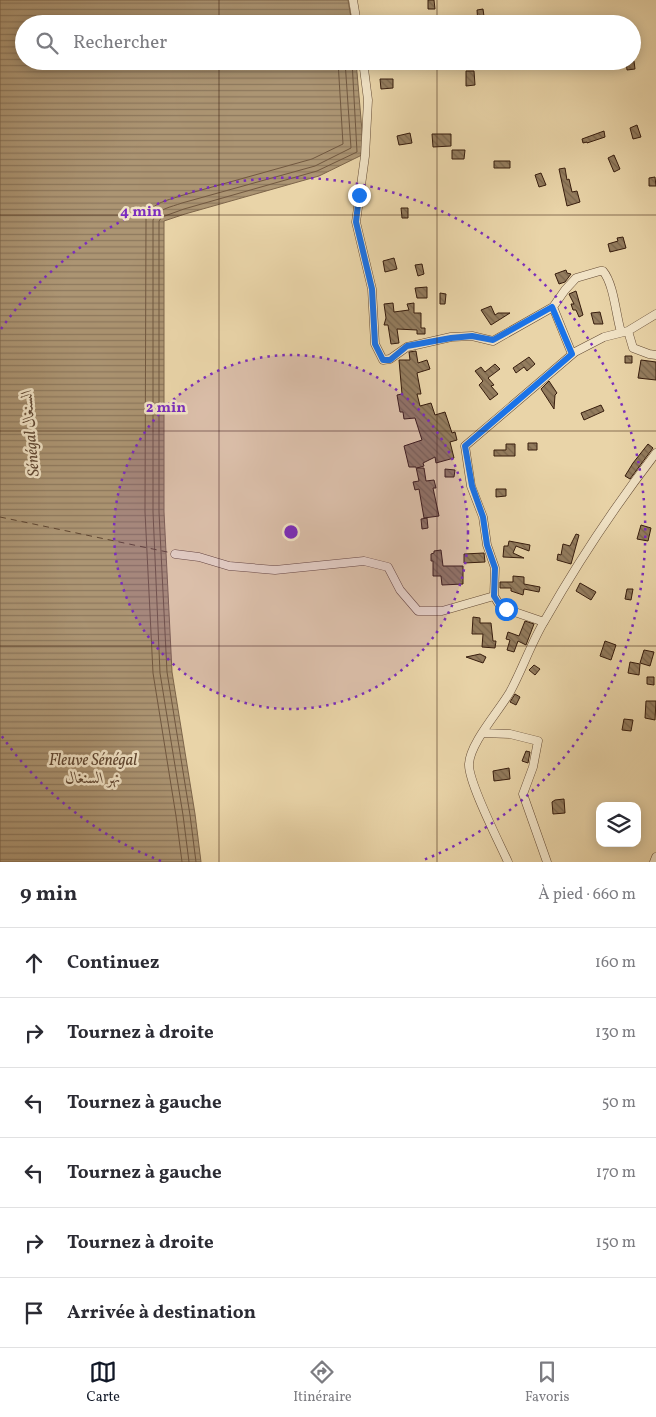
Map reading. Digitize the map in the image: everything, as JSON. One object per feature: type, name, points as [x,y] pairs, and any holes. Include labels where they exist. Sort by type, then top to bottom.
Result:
[{"type":"street","points":[[353,0],[356,15]]},
{"type":"street","points":[[364,70],[368,100],[367,124],[365,156],[356,222],[372,289],[375,344],[383,360],[390,360],[407,346],[472,336],[493,340],[552,307],[576,278],[603,271],[606,274],[624,332],[633,348],[656,355]]},
{"type":"street","points":[[552,307],[572,354]]},
{"type":"street","points":[[544,622],[506,609],[499,604],[494,596],[495,568],[487,545],[483,517],[472,486],[465,446],[572,354],[604,337],[624,332],[656,314]]},
{"type":"street","points":[[508,862],[470,776],[470,758],[483,732],[510,691],[544,622],[592,542],[621,499],[656,453]]},
{"type":"street","points":[[175,554],[199,557],[230,566],[275,570],[364,561],[388,567],[400,590],[418,611],[442,611],[494,596]]},
{"type":"street","points":[[483,732],[510,734],[538,741],[533,767],[523,794],[547,862]]},
{"type":"street","points":[[654,862],[656,856]]},
{"type":"water","name":"Fleuve Sénégal نهر السنغال","points":[[0,0],[348,0],[350,15],[15,15],[15,70],[357,70],[364,154],[319,176],[164,221],[164,512],[172,672],[201,862],[0,862]]},
{"type":"building","points":[[428,0],[434,0],[435,9],[428,9]]},
{"type":"building","points":[[483,9],[484,15],[477,15],[477,10]]},
{"type":"building","points":[[466,71],[474,71],[475,85],[466,86]]},
{"type":"building","points":[[380,79],[393,79],[393,88],[381,89]]},
{"type":"building","points":[[637,125],[641,137],[633,139],[630,128]]},
{"type":"building","points":[[604,131],[605,137],[583,143],[582,139]]},
{"type":"building","points":[[410,133],[412,143],[399,145],[397,136]]},
{"type":"building","points":[[432,134],[451,134],[451,146],[433,147]]},
{"type":"building","points":[[452,150],[465,150],[464,159],[452,159]]},
{"type":"building","points":[[614,155],[620,169],[614,172],[608,158]]},
{"type":"building","points":[[494,161],[510,161],[510,168],[494,168]]},
{"type":"building","points":[[565,168],[572,192],[577,191],[580,202],[567,206],[559,169]]},
{"type":"building","points":[[541,173],[546,185],[539,187],[535,175]]},
{"type":"building","points":[[655,177],[656,186],[649,186],[649,178]]},
{"type":"building","points":[[401,208],[408,208],[408,218],[402,218]]},
{"type":"building","points":[[623,237],[626,248],[610,252],[608,244],[618,241],[617,238]]},
{"type":"building","points":[[394,258],[397,269],[385,272],[383,261]]},
{"type":"building","points":[[422,264],[424,274],[418,276],[415,265]]},
{"type":"building","points":[[566,270],[567,273],[571,274],[565,282],[559,284],[555,274]]},
{"type":"building","points":[[427,287],[427,298],[417,298],[415,288]]},
{"type":"building","points":[[576,291],[583,315],[579,317],[576,310],[573,310],[571,304],[574,304],[569,294]]},
{"type":"building","points":[[440,293],[446,294],[445,304],[440,304]]},
{"type":"building","points":[[393,303],[394,312],[409,310],[407,304],[414,303],[414,313],[421,313],[421,328],[425,328],[425,334],[417,334],[417,330],[397,329],[399,343],[391,344],[388,325],[384,325],[386,318],[384,304]]},
{"type":"building","points":[[491,306],[495,315],[498,313],[510,313],[491,325],[481,310]]},
{"type":"building","points":[[600,312],[603,324],[594,324],[591,313]]},
{"type":"building","points":[[416,351],[418,363],[427,360],[430,369],[417,373],[421,394],[417,394],[420,406],[431,403],[435,415],[445,412],[452,433],[455,432],[457,440],[450,442],[454,458],[436,463],[435,457],[423,463],[424,466],[417,468],[424,468],[426,481],[434,480],[436,488],[433,488],[439,516],[424,518],[419,489],[415,490],[413,482],[419,481],[416,467],[409,467],[404,446],[422,440],[415,418],[404,419],[403,412],[400,412],[397,395],[402,394],[399,360],[410,360],[409,352]]},
{"type":"building","points":[[625,356],[632,356],[632,363],[625,363]]},
{"type":"building","points":[[529,357],[535,364],[527,371],[524,367],[516,373],[513,368]]},
{"type":"building","points":[[641,360],[656,362],[656,380],[638,378]]},
{"type":"building","points":[[495,364],[500,369],[488,378],[494,385],[491,386],[498,394],[490,400],[479,385],[483,381],[475,371],[481,367],[485,372]]},
{"type":"building","points":[[549,381],[557,393],[555,395],[554,409],[541,389]]},
{"type":"building","points":[[601,405],[604,411],[584,420],[581,413]]},
{"type":"building","points":[[528,443],[537,443],[537,450],[528,450]]},
{"type":"building","points":[[506,444],[515,444],[515,456],[494,456],[494,450],[506,450]]},
{"type":"building","points":[[648,444],[653,448],[630,479],[625,476],[633,463]]},
{"type":"building","points":[[445,469],[455,470],[454,477],[445,477]]},
{"type":"building","points":[[496,489],[506,489],[506,496],[496,497]]},
{"type":"building","points":[[427,518],[428,528],[422,529],[421,519]]},
{"type":"building","points":[[641,525],[651,528],[648,541],[637,539]]},
{"type":"building","points":[[576,534],[579,535],[571,564],[557,560],[558,554],[561,555],[563,544],[570,546]]},
{"type":"building","points":[[509,541],[530,545],[529,551],[516,546],[513,553],[524,558],[503,557],[504,546],[508,546]]},
{"type":"building","points":[[441,550],[443,566],[463,566],[463,584],[442,585],[441,576],[433,576],[431,554],[434,551]]},
{"type":"building","points":[[484,553],[485,562],[464,563],[464,554]]},
{"type":"building","points":[[513,576],[524,577],[524,584],[540,587],[539,592],[524,589],[523,595],[511,591],[511,588],[500,588],[500,582],[513,582]]},
{"type":"building","points":[[580,583],[596,592],[591,600],[576,591]]},
{"type":"building","points":[[627,589],[633,589],[631,600],[625,599]]},
{"type":"building","points":[[473,617],[480,618],[480,623],[491,623],[493,641],[496,641],[495,648],[482,647],[483,634],[472,634]]},
{"type":"building","points":[[525,621],[534,624],[526,645],[518,641],[514,652],[507,650],[510,640],[506,639],[508,632],[519,636]]},
{"type":"building","points":[[605,641],[616,645],[611,660],[600,656]]},
{"type":"building","points":[[644,650],[654,652],[650,666],[640,663]]},
{"type":"building","points":[[480,654],[486,657],[483,663],[466,657]]},
{"type":"building","points":[[630,662],[640,664],[639,675],[628,673]]},
{"type":"building","points":[[534,665],[540,669],[535,675],[529,670]]},
{"type":"building","points":[[647,677],[654,677],[654,685],[647,684]]},
{"type":"building","points":[[515,694],[520,697],[516,705],[510,702]]},
{"type":"building","points":[[646,701],[656,701],[655,720],[645,718]]},
{"type":"building","points":[[624,719],[633,720],[631,731],[622,730]]},
{"type":"building","points":[[526,751],[530,752],[528,763],[522,761]]},
{"type":"building","points":[[509,768],[510,779],[494,781],[493,771]]},
{"type":"building","points":[[564,799],[565,813],[553,814],[552,802]]},
{"type":"ferry route","points":[[0,517],[172,553]]},
{"type":"route","points":[[359,195],[356,222],[372,289],[371,301],[375,344],[383,360],[390,360],[407,346],[451,338],[472,336],[493,340],[552,307],[572,354],[465,446],[472,486],[483,517],[489,554],[495,568],[494,596],[499,604],[506,609]]},
{"type":"water label","name":"Sénégal السنغال","points":[[29,433]]}]
